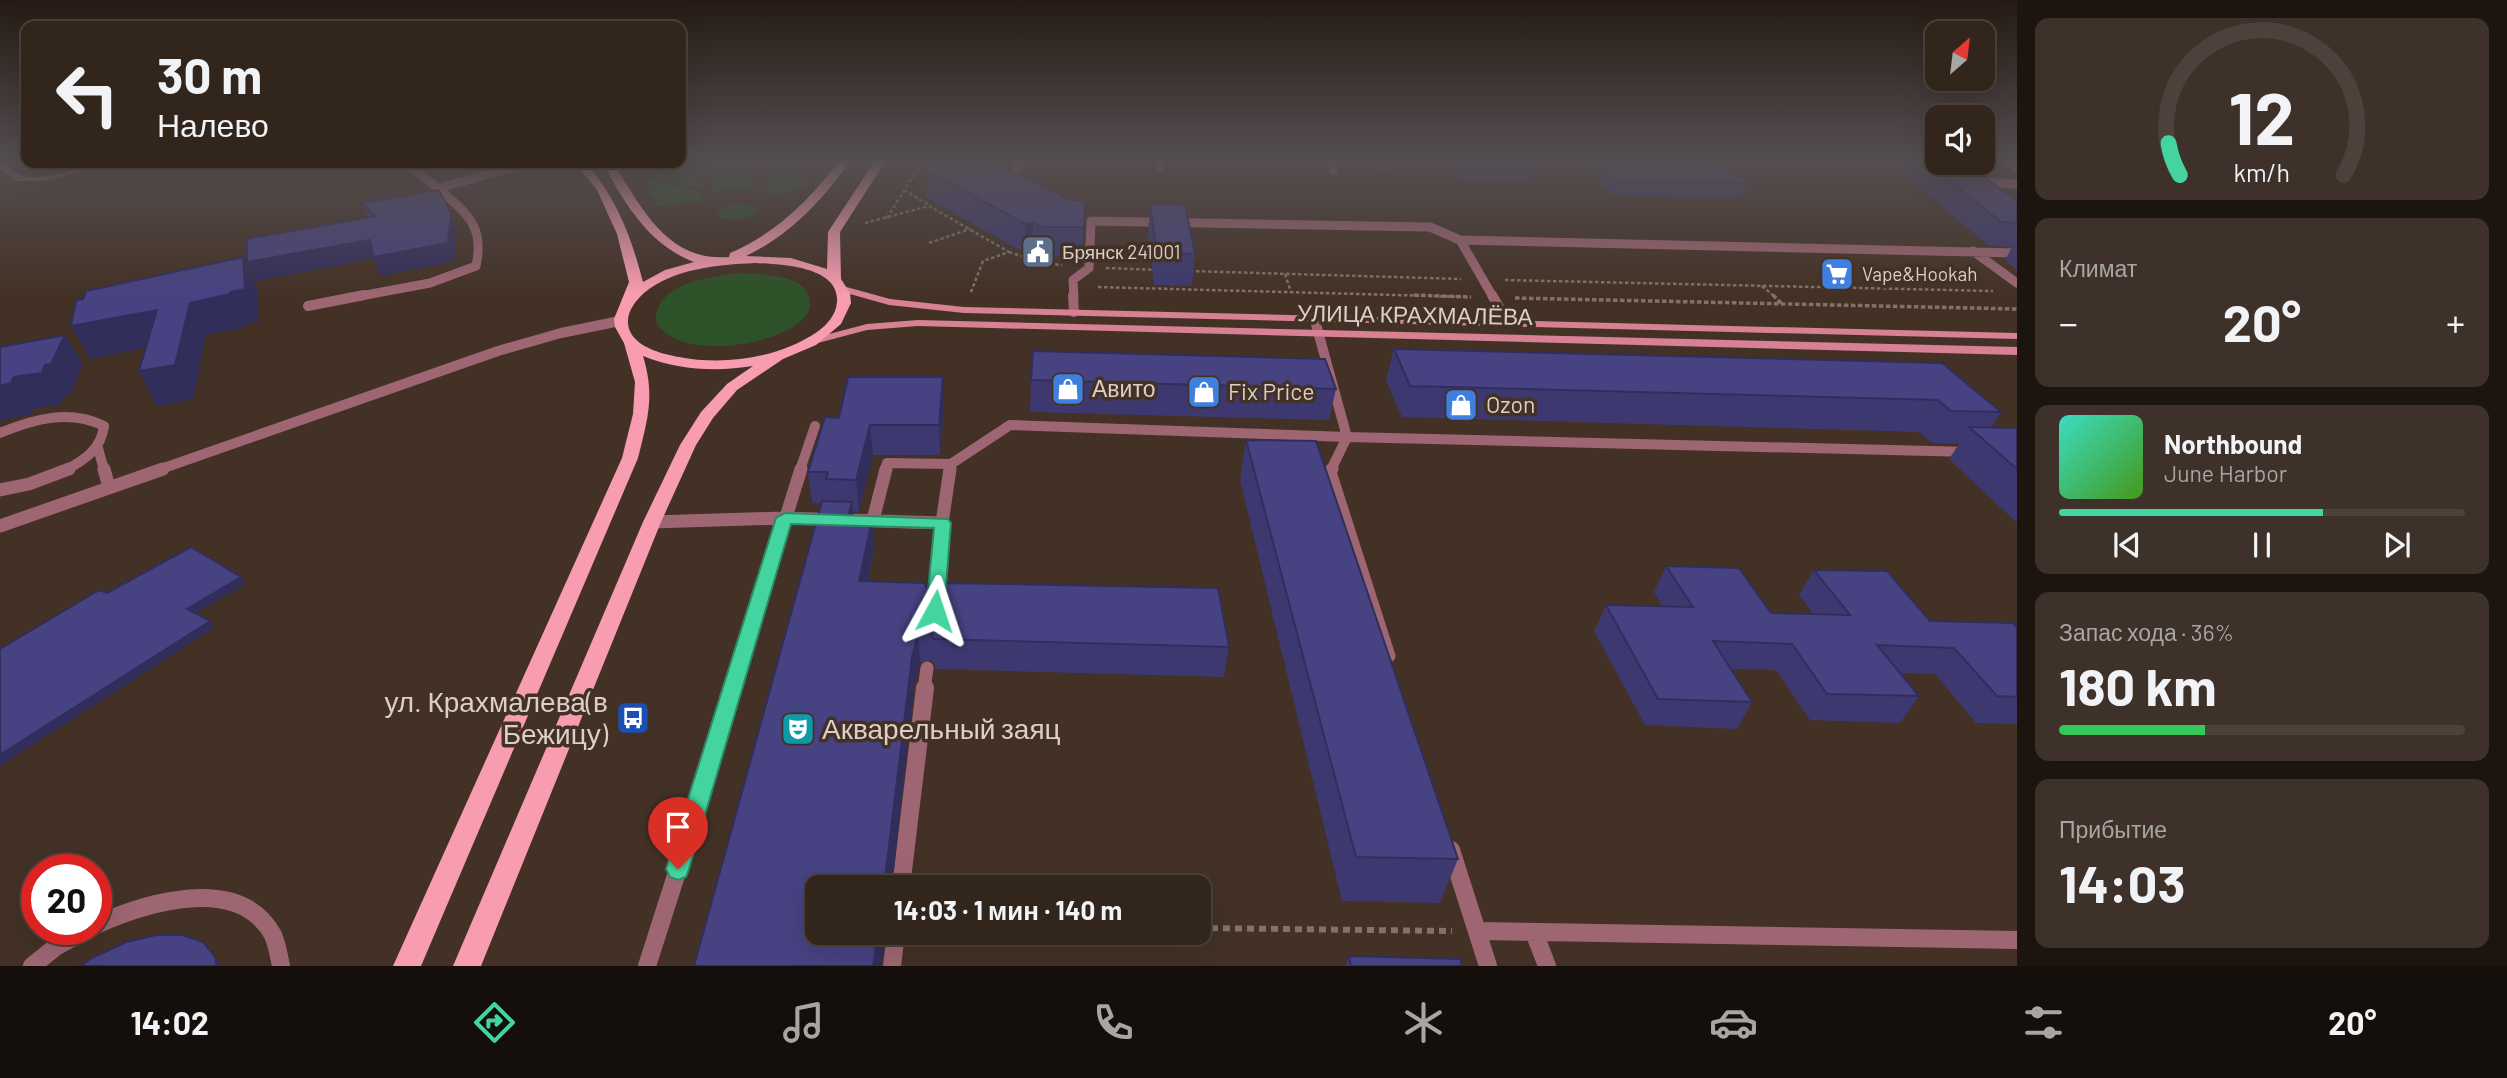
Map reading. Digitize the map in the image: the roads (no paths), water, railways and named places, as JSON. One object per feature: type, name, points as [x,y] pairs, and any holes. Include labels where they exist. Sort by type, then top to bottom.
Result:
[{"type":"main road","points":[[407,966],[630,458],[641,414],[643,382],[631,342],[621,328],[620,321],[636,282],[623,234],[609,204]]},
{"type":"main road","points":[[634,204],[649,228],[671,248],[715,262],[787,261],[813,268],[838,284]]},
{"type":"main road","points":[[630,300],[662,278],[753,248],[785,230],[812,204]]},
{"type":"main road","points":[[631,342],[650,354],[677,362],[711,364],[746,362],[780,354],[814,341],[836,324],[846,306],[838,284],[834,232],[852,204]]},
{"type":"main road","name":"УЛИЦА КРАХМАЛЁВА","points":[[838,284],[889,302],[964,310],[2017,336]]},
{"type":"main road","name":"УЛИЦА КРАХМАЛЁВА","points":[[814,341],[867,327],[918,323],[2017,351]]},
{"type":"main road","points":[[467,966],[652,522],[688,445],[706,415],[732,387],[780,354]]},
{"type":"lane","points":[[308,306],[430,284],[476,266],[482,246],[472,220],[455,204]]},
{"type":"lane","points":[[1080,216],[1091,221],[1430,227],[1460,240],[2017,253]]},
{"type":"lane","points":[[1074,312],[1073,280],[1089,268],[1091,221]]},
{"type":"lane","points":[[1460,240],[1508,323]]},
{"type":"lane","points":[[1973,251],[2017,282]]},
{"type":"lane","points":[[1314,317],[1347,437],[1329,472],[1393,669]]},
{"type":"lane","points":[[0,526],[498,351],[580,328],[620,321]]},
{"type":"lane","points":[[0,433],[34,422],[78,417],[104,426],[105,436],[98,448],[61,473],[34,483],[0,490]]},
{"type":"lane","points":[[873,520],[887,463],[951,464],[1010,425],[1347,437],[1982,452]]},
{"type":"lane","points":[[647,966],[815,426]]},
{"type":"lane","points":[[98,448],[109,487]]},
{"type":"lane","points":[[935,611],[944,586],[942,523],[951,464]]},
{"type":"lane","points":[[652,522],[785,518],[942,523]]},
{"type":"lane","points":[[902,875],[927,668]]},
{"type":"lane","points":[[1448,839],[1488,966]]},
{"type":"lane","points":[[112,917],[165,900],[212,897],[250,908],[273,931],[281,966]]},
{"type":"lane","points":[[1478,931],[2017,940]]},
{"type":"lane","points":[[1534,932],[1548,966]]},
{"type":"lane","points":[[32,966],[59,945]]},
{"type":"lane","points":[[892,966],[895,945]]},
{"type":"place","name":"Брянск 241001","points":[[1038,252]]},
{"type":"place","name":"Vape&Hookah","points":[[1837,274]]},
{"type":"place","name":"Авито","points":[[1068,389]]},
{"type":"place","name":"Fix Price","points":[[1204,392]]},
{"type":"place","name":"Ozon","points":[[1461,405]]},
{"type":"place","name":"ул. Крахмалева(в Бежицу)","points":[[633,718]]},
{"type":"place","name":"Акварельный заяц","points":[[798,729]]}]
